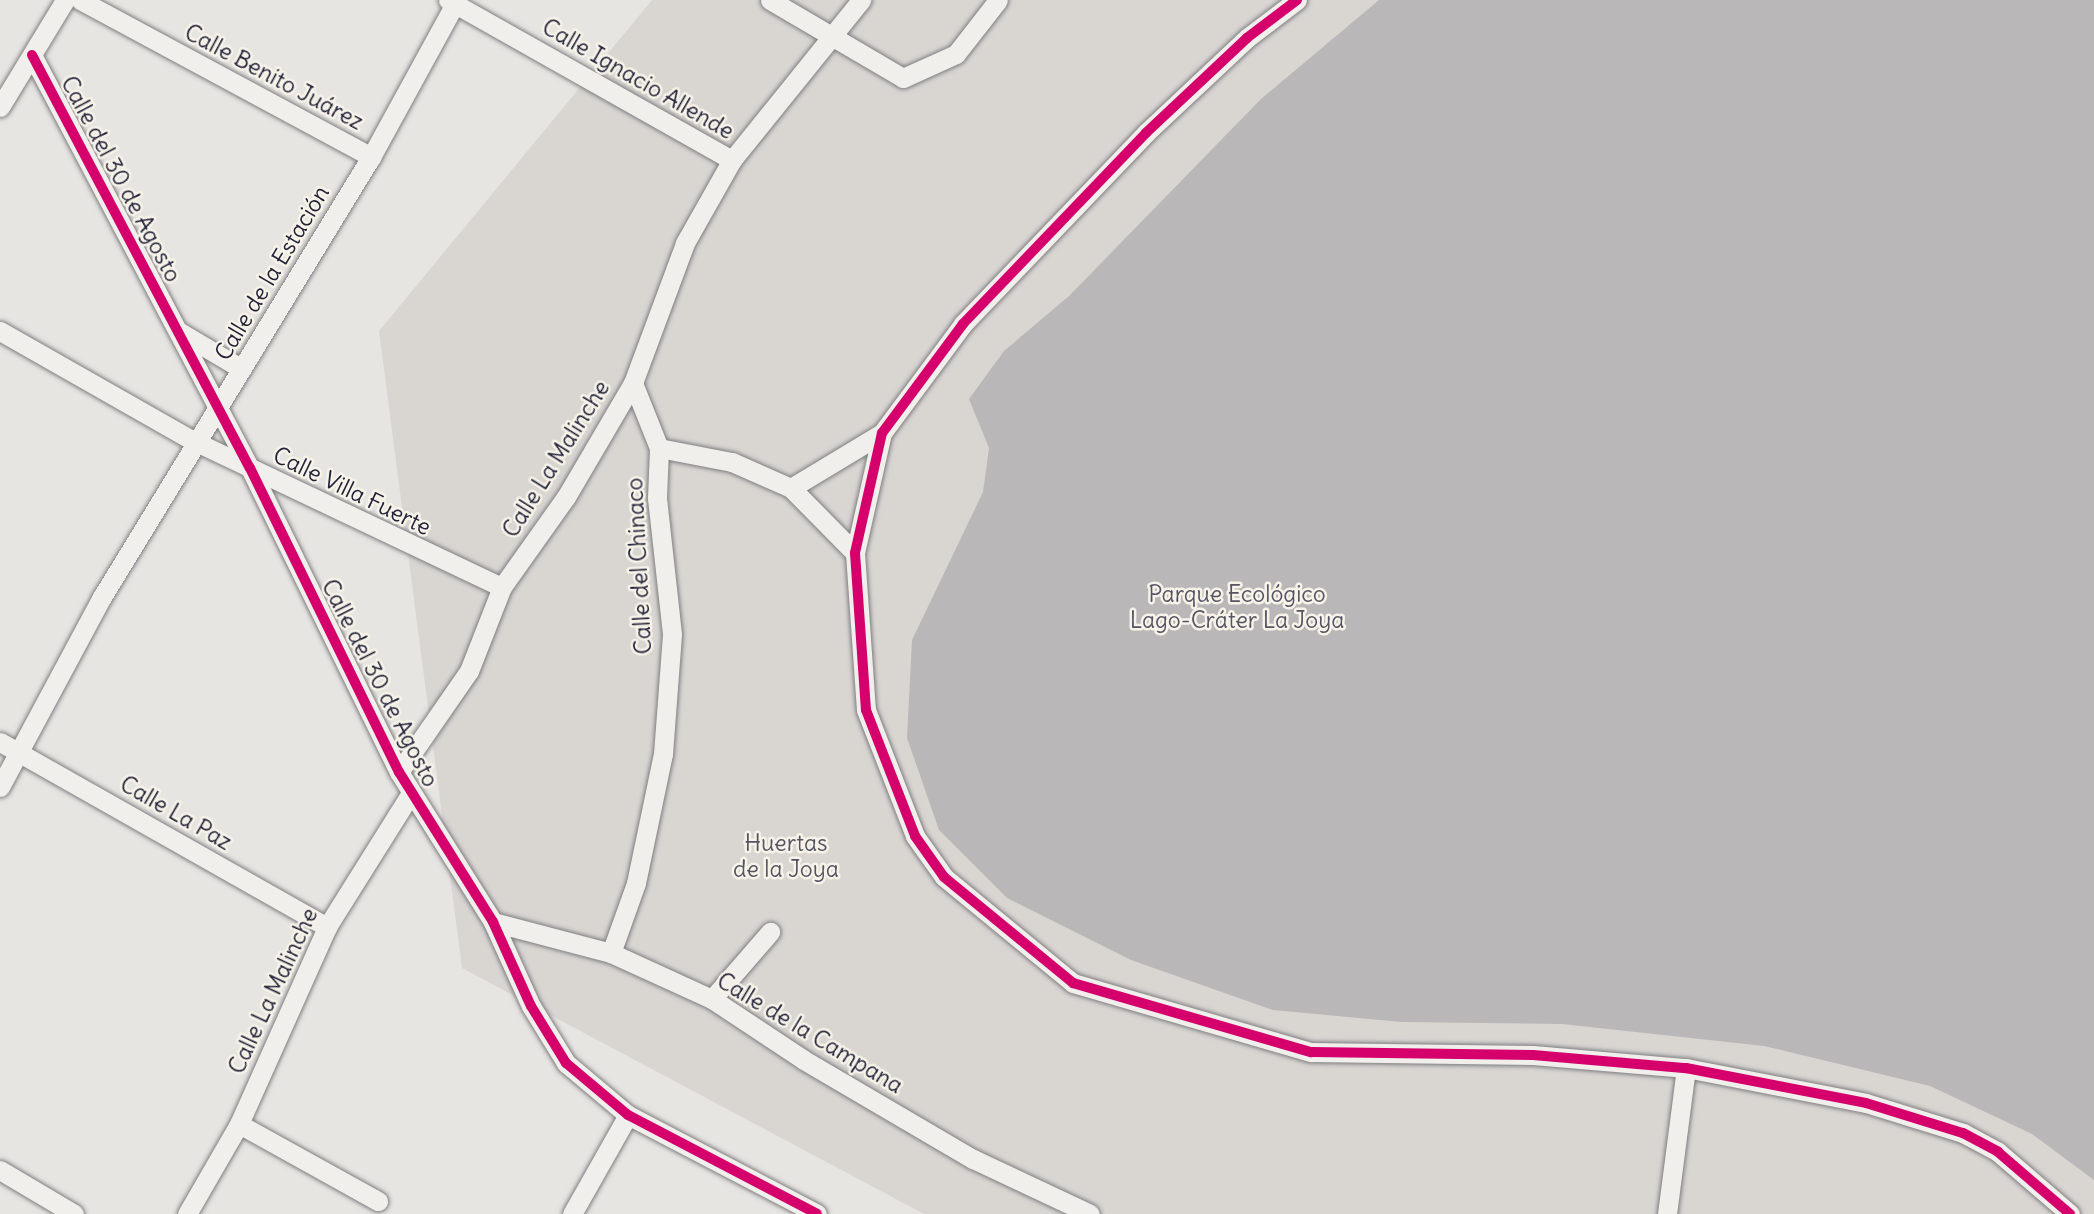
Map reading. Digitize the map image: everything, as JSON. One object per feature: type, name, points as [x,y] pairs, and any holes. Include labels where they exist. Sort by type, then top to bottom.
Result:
[{"type":"street","points":[[0,107],[65,0]]},
{"type":"street","name":"Calle Benito Juárez","points":[[80,0],[371,157]]},
{"type":"street","points":[[770,0],[830,39],[903,78],[937,66],[956,54],[998,0]]},
{"type":"street","name":"Calle La Malinche","points":[[399,772],[469,671],[502,587],[566,497],[633,383],[685,243],[732,160],[861,0]]},
{"type":"street","points":[[791,488],[882,433],[963,324],[1146,134],[1247,38],[1297,0]]},
{"type":"street","name":"Calle de la Estación","points":[[0,787],[102,597],[194,440],[218,412],[371,157],[454,1]]},
{"type":"street","name":"Calle Ignacio Allende","points":[[454,1],[732,160]]},
{"type":"street","name":"Calle del 30 de Agosto","points":[[32,55],[218,412],[250,468],[399,772],[493,922],[531,1006],[566,1063],[628,1115],[817,1214]]},
{"type":"street","name":"Calle Villa Fuerte","points":[[0,331],[194,440],[502,587]]},
{"type":"street","points":[[178,331],[242,369]]},
{"type":"street","name":"Calle del Chinaco","points":[[611,953],[636,883],[663,754],[672,634],[657,498],[659,448],[633,383]]},
{"type":"street","points":[[882,433],[855,553],[866,710],[915,836],[944,877],[1073,983],[1311,1052],[1534,1055],[1686,1068],[1866,1103],[1963,1133],[1998,1152],[2070,1214]]},
{"type":"street","points":[[659,448],[732,462],[791,488],[855,553]]},
{"type":"street","name":"Calle La Paz","points":[[0,741],[327,927]]},
{"type":"street","name":"Calle La Malinche","points":[[187,1214],[239,1124],[327,927],[411,793]]},
{"type":"street","name":"Calle de la Campana","points":[[493,922],[611,953],[712,999],[804,1060],[973,1158],[1090,1214]]},
{"type":"street","points":[[712,999],[771,932]]},
{"type":"street","points":[[1667,1214],[1686,1068]]},
{"type":"street","points":[[572,1214],[628,1115]]},
{"type":"street","points":[[239,1124],[378,1201]]},
{"type":"street","points":[[0,1170],[74,1214]]},
{"type":"green space","name":"Parque Ecológico Lago-Cráter La Joya","points":[[652,0],[2094,0],[2094,1214],[924,1214],[462,968],[379,331]]},
{"type":"shaded area","points":[[1379,0],[2094,0],[2094,1180],[2032,1134],[1930,1086],[1764,1046],[1562,1024],[1401,1022],[1273,1010],[1131,960],[1007,898],[939,830],[907,738],[912,640],[983,492],[989,448],[969,399],[1004,351],[1069,296],[1261,99]]},
{"type":"cycle path","points":[[1297,0],[1247,38],[1146,133],[963,324],[882,433],[855,553],[866,710],[915,836],[944,877],[1073,983],[1311,1052],[1533,1055],[1686,1068],[1866,1103],[1963,1133],[1998,1152],[2070,1214]]},
{"type":"cycle path","points":[[32,55],[250,468],[399,772],[493,922],[531,1006],[566,1063],[628,1115],[817,1214]]},
{"type":"park label","name":"Huertas de la Joya","points":[[786,856]]}]
